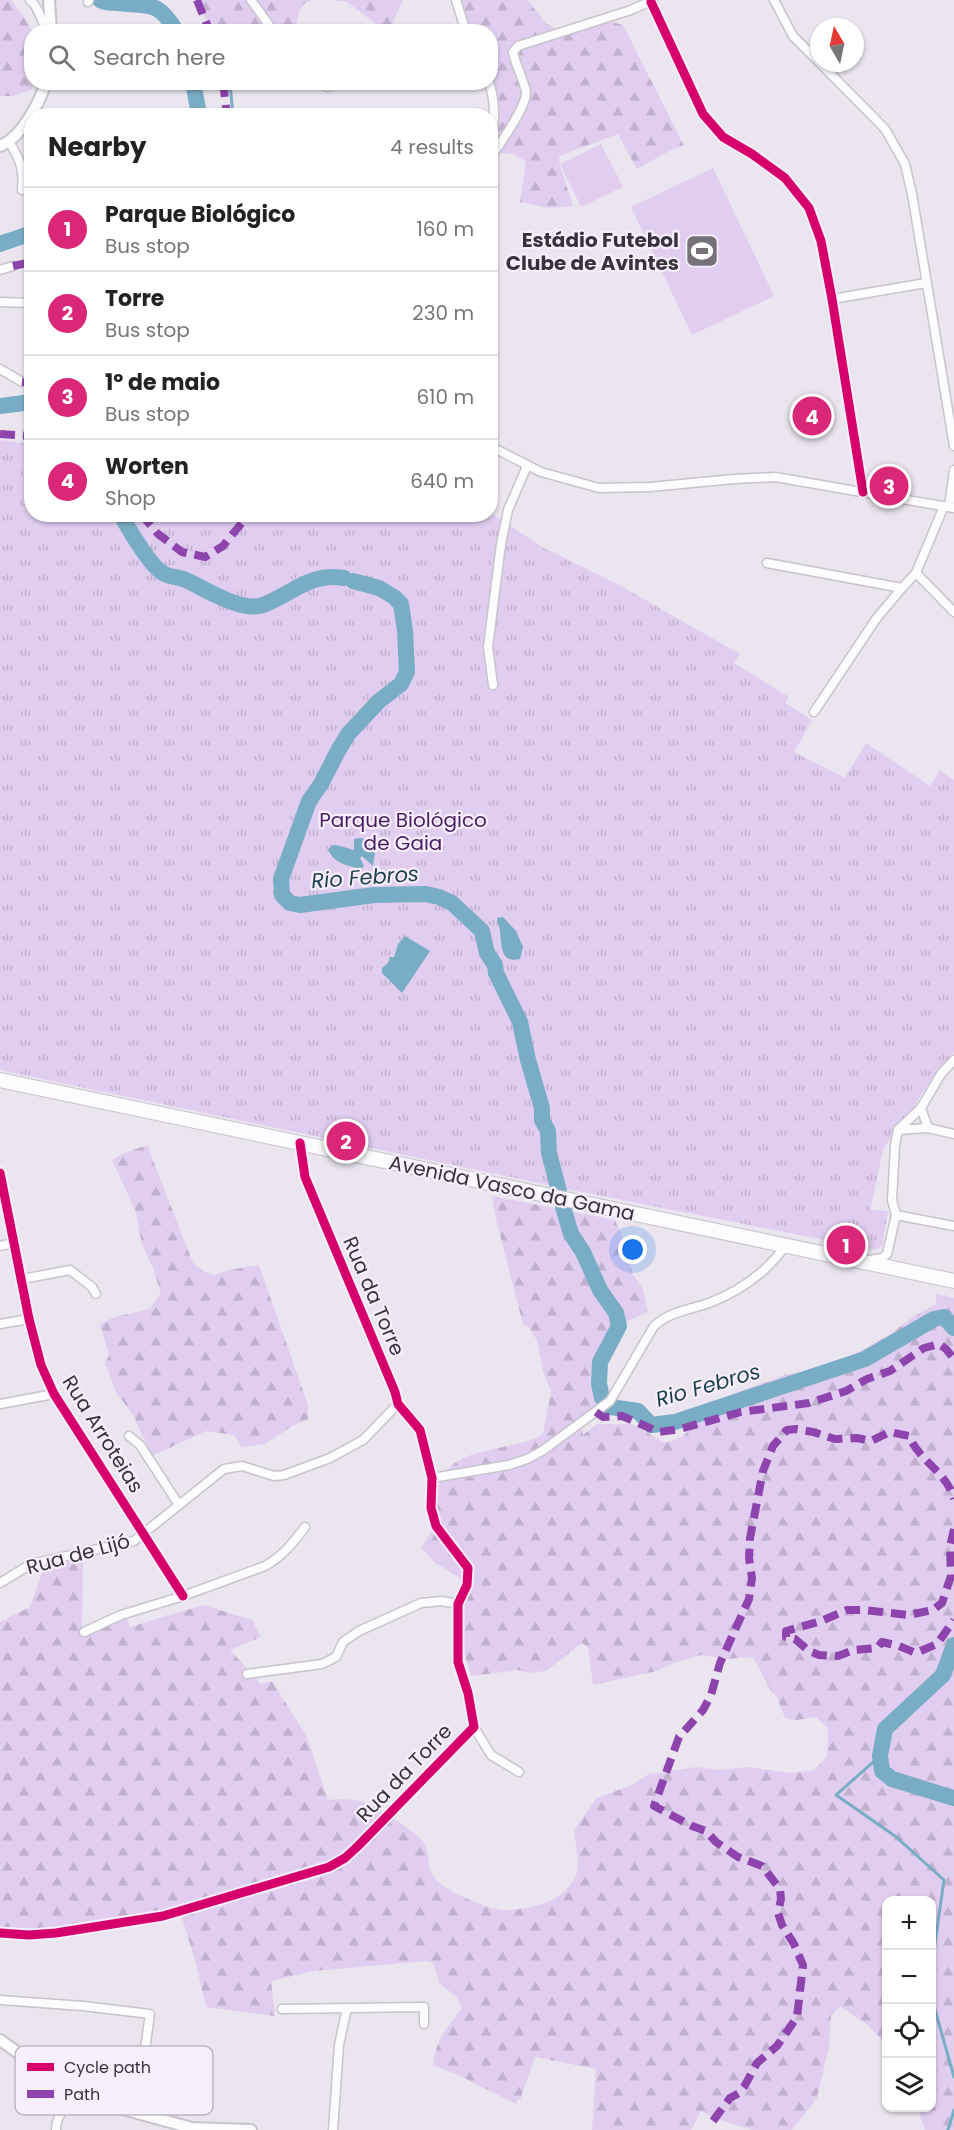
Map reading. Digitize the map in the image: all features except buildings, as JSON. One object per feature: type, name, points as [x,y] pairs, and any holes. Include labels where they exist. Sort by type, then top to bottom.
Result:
[{"type":"main road","name":"Avenida Vasco da Gama","points":[[0,1080],[954,1281]]},
{"type":"street","points":[[30,0],[38,7],[43,24]]},
{"type":"street","points":[[49,0],[51,24]]},
{"type":"street","points":[[251,0],[268,24]]},
{"type":"street","points":[[456,0],[464,24]]},
{"type":"street","points":[[774,0],[794,36],[810,52]]},
{"type":"street","points":[[498,146],[524,105],[526,91],[513,52],[518,45],[652,1],[703,114],[723,137],[752,154],[785,178],[809,208],[821,241],[863,492]]},
{"type":"street","points":[[830,72],[885,129],[905,164],[954,446]]},
{"type":"street","points":[[33,108],[42,90]]},
{"type":"street","points":[[491,90],[494,108]]},
{"type":"street","points":[[22,190],[24,172],[18,155],[4,144],[24,122]]},
{"type":"street","points":[[0,270],[13,266]]},
{"type":"street","points":[[832,299],[926,283]]},
{"type":"street","points":[[0,302],[24,303]]},
{"type":"street","points":[[0,369],[22,382]]},
{"type":"street","points":[[498,450],[541,472],[599,488],[650,487],[775,477],[949,507]]},
{"type":"street","points":[[493,685],[488,647],[501,544],[508,510],[527,466]]},
{"type":"street","points":[[814,712],[876,619],[916,573],[949,507],[954,470]]},
{"type":"street","points":[[768,563],[902,588]]},
{"type":"street","points":[[916,573],[954,612]]},
{"type":"street","points":[[863,1262],[882,1258],[887,1254],[896,1215],[892,1200],[894,1145],[898,1130],[921,1108],[941,1074],[954,1060]]},
{"type":"street","points":[[921,1108],[928,1128]]},
{"type":"street","points":[[898,1130],[928,1128],[954,1134]]},
{"type":"street","name":"Rua da Torre","points":[[0,1933],[29,1935],[56,1933],[163,1916],[329,1867],[345,1858],[358,1846],[474,1727],[468,1693],[458,1662],[458,1604],[467,1585],[468,1568],[436,1526],[431,1509],[432,1478],[420,1430],[398,1404],[305,1177],[300,1143]]},
{"type":"street","name":"Rua Arroteias","points":[[0,1173],[3,1203],[41,1365],[54,1394],[183,1596]]},
{"type":"street","points":[[896,1215],[954,1226]]},
{"type":"street","points":[[0,1246],[13,1243]]},
{"type":"street","points":[[432,1478],[489,1470],[527,1459],[542,1450],[607,1403],[654,1326],[667,1316],[683,1309],[709,1303],[749,1282],[764,1271],[786,1245]]},
{"type":"street","points":[[22,1279],[70,1270],[92,1287],[96,1294]]},
{"type":"street","points":[[0,1324],[29,1319]]},
{"type":"street","points":[[0,1404],[54,1394]]},
{"type":"street","name":"Rua de Lijó","points":[[1,1578],[31,1563],[130,1542],[145,1534],[215,1474],[232,1466],[242,1466],[274,1476],[284,1475],[330,1458],[363,1440],[398,1404]]},
{"type":"street","points":[[129,1436],[140,1445],[179,1504]]},
{"type":"street","points":[[84,1632],[121,1615],[183,1596],[265,1566],[289,1549],[305,1527]]},
{"type":"street","points":[[247,1674],[322,1664],[336,1658],[344,1642],[359,1631],[421,1603],[441,1601],[458,1604]]},
{"type":"street","points":[[474,1727],[491,1755],[519,1772]]},
{"type":"street","points":[[0,2000],[150,2014],[145,2046]]},
{"type":"street","points":[[282,2009],[424,2007],[424,2024]]},
{"type":"street","points":[[333,2130],[339,2045],[346,2008]]},
{"type":"street","points":[[1,2044],[15,2053]]},
{"type":"street","points":[[56,2130],[55,2126],[60,2115]]},
{"type":"street","points":[[140,2115],[159,2125],[251,2130]]},
{"type":"green space","points":[[0,0],[11,0],[28,24],[24,24],[24,90],[30,90],[11,96],[0,96]]},
{"type":"green space","points":[[195,0],[313,0],[301,8],[297,24],[210,24]]},
{"type":"green space","points":[[332,0],[403,0],[392,24],[376,24],[347,2]]},
{"type":"green space","points":[[454,0],[527,0],[546,23],[559,31],[612,22],[623,25],[684,146],[671,150],[637,169],[618,134],[559,156],[573,206],[549,208],[520,202],[526,162],[514,154],[498,153],[498,108],[491,108],[490,90],[498,90],[498,24],[461,24]]},
{"type":"green space","points":[[601,144],[623,187],[581,207],[560,164]]},
{"type":"green space","name":"Estádio Futebol Clube de Avintes","points":[[713,168],[774,296],[692,335],[631,207]]},
{"type":"green space","name":"Parque Biológico de Gaia","points":[[0,440],[24,443],[24,522],[498,522],[498,518],[542,547],[619,585],[740,654],[734,663],[789,697],[785,703],[812,720],[794,752],[845,778],[866,743],[930,786],[940,770],[954,780],[954,1052],[922,1093],[913,1109],[893,1130],[883,1150],[870,1210],[888,1211],[882,1246],[875,1250],[572,1190],[0,1070]]},
{"type":"green space","points":[[147,1145],[193,1263],[203,1271],[214,1275],[259,1265],[308,1405],[308,1419],[292,1426],[265,1444],[242,1447],[234,1435],[206,1431],[152,1456],[133,1415],[116,1392],[105,1363],[109,1355],[100,1324],[115,1317],[150,1309],[161,1293],[142,1245],[136,1212],[112,1160]]},
{"type":"green space","points":[[492,1196],[615,1220],[622,1236],[633,1275],[643,1289],[648,1312],[628,1321],[606,1353],[599,1376],[602,1397],[581,1422],[583,1435],[597,1424],[632,1424],[665,1443],[682,1437],[714,1406],[732,1394],[785,1375],[820,1369],[857,1353],[936,1304],[936,1294],[954,1298],[954,2130],[925,2130],[919,2112],[936,2112],[936,1896],[882,1896],[882,2041],[868,2025],[840,2006],[831,2015],[829,2047],[817,2098],[792,2130],[753,2130],[717,2119],[701,2111],[691,2130],[592,2130],[596,2069],[535,2057],[520,2100],[518,2099],[516,2104],[433,2065],[440,2040],[462,2008],[457,1997],[440,1984],[433,1963],[427,1961],[314,1971],[271,1981],[275,2016],[206,2007],[180,1911],[33,1934],[6,1931],[0,1940],[0,1622],[30,1607],[46,1562],[83,1559],[82,1633],[126,1615],[130,1627],[203,1605],[252,1620],[261,1637],[230,1650],[261,1684],[272,1681],[307,1737],[328,1800],[360,1801],[395,1820],[425,1844],[431,1871],[437,1880],[462,1897],[501,1910],[529,1908],[546,1903],[562,1894],[568,1887],[578,1867],[574,1830],[597,1798],[632,1785],[649,1774],[697,1767],[719,1770],[748,1767],[791,1773],[814,1770],[827,1757],[828,1728],[816,1717],[796,1720],[785,1718],[777,1697],[771,1691],[753,1657],[727,1659],[701,1655],[656,1671],[593,1685],[588,1647],[582,1643],[546,1671],[528,1673],[518,1670],[471,1676],[465,1655],[462,1655],[461,1579],[435,1562],[421,1548],[431,1530],[437,1489],[442,1477],[450,1467],[461,1459],[488,1450],[518,1444],[543,1434],[551,1391],[544,1375],[537,1340],[529,1328],[523,1324]]},
{"type":"water","points":[[354,839],[365,839],[375,853],[373,866],[362,856],[360,858],[364,866],[361,869],[346,865],[334,858],[328,850],[331,846],[336,845],[354,850]]},
{"type":"water","points":[[503,917],[516,931],[523,947],[520,959],[509,959],[503,952],[497,918]]},
{"type":"water","points":[[405,936],[430,951],[402,993],[382,973],[382,968],[388,963],[390,957],[394,957],[398,944]]},
{"type":"waterway","name":"Rio Febros","points":[[100,0],[153,7],[159,10],[171,24]]},
{"type":"waterway","name":"Rio Febros","points":[[194,90],[198,108]]},
{"type":"waterway","points":[[230,90],[232,108]]},
{"type":"waterway","name":"Rio Febros","points":[[0,244],[24,236]]},
{"type":"waterway","name":"Rio Febros","points":[[0,406],[24,403]]},
{"type":"waterway","name":"Rio Febros","points":[[125,522],[150,561],[160,571],[245,606],[263,605],[321,578],[344,578]]},
{"type":"waterway","name":"Rio Febros","points":[[353,581],[379,588],[401,604],[407,672],[401,684],[379,701],[349,733],[309,801],[281,879],[282,895],[290,903],[300,905],[374,895],[426,894],[452,903],[482,931],[487,953],[495,965],[496,973],[520,1022],[542,1108],[542,1120],[548,1131],[549,1153],[559,1191]]},
{"type":"waterway","name":"Rio Febros","points":[[563,1207],[571,1234],[583,1252],[600,1290],[616,1313],[619,1326],[600,1362],[599,1384],[602,1398],[610,1407],[638,1411],[651,1425],[675,1422],[865,1359],[934,1319],[944,1317],[954,1328]]},
{"type":"waterway","name":"Rio Febros","points":[[954,1645],[943,1675],[885,1729],[880,1756],[882,1771],[892,1779],[954,1798]]},
{"type":"waterway","points":[[880,1756],[836,1795],[895,1836],[944,1880],[934,1950]]},
{"type":"waterway","points":[[933,2004],[954,2077]]},
{"type":"waterway","points":[[948,2130],[954,2110]]},
{"type":"marked path","points":[[197,0],[207,24]]},
{"type":"marked path","points":[[224,90],[226,108]]},
{"type":"marked path","points":[[13,266],[24,264]]},
{"type":"marked path","points":[[0,434],[24,436]]},
{"type":"marked path","points":[[148,522],[158,534],[182,552],[205,557],[223,546],[242,522]]},
{"type":"marked path","points":[[596,1412],[603,1417],[622,1416],[659,1432],[680,1429],[741,1412],[809,1403],[846,1391],[867,1379],[890,1371],[924,1348],[939,1344],[954,1359]]},
{"type":"marked path","points":[[713,2121],[730,2098],[744,2087],[757,2063],[777,2046],[797,2017],[803,1965],[778,1913],[781,1899],[780,1889],[762,1866],[738,1857],[716,1842],[706,1831],[654,1806],[679,1737],[703,1710],[711,1695],[720,1663],[749,1599],[752,1578],[749,1558],[750,1538],[763,1471],[773,1446],[787,1430],[813,1432],[835,1439],[857,1438],[871,1441],[890,1432],[909,1436],[919,1453],[945,1481],[954,1499]]},
{"type":"marked path","points":[[954,1529],[950,1547],[951,1576],[942,1603],[933,1610],[909,1615],[847,1610],[821,1621],[786,1631],[786,1637],[795,1639],[809,1651],[819,1655],[838,1656],[854,1650],[877,1648],[882,1642],[916,1653],[937,1644],[954,1620]]},
{"type":"cycle path","points":[[651,2],[703,114],[723,137],[752,154],[785,178],[809,208],[821,241],[863,492]]},
{"type":"cycle path","points":[[0,1933],[29,1935],[56,1933],[163,1916],[329,1867],[345,1858],[358,1846],[474,1727],[468,1693],[458,1662],[458,1604],[467,1585],[468,1568],[436,1526],[431,1508],[432,1478],[420,1430],[398,1404],[305,1177],[300,1143]]},
{"type":"cycle path","points":[[0,1173],[29,1319],[41,1365],[54,1394],[183,1596]]},
{"type":"place","name":"Estádio Futebol Clube de Avintes","points":[[702,251]]},
{"type":"place","name":"Worten","points":[[812,416]]},
{"type":"place","name":"1º de maio","points":[[889,486]]},
{"type":"place","name":"Torre","points":[[346,1141]]},
{"type":"place","name":"Parque Biológico","points":[[846,1245]]}]
